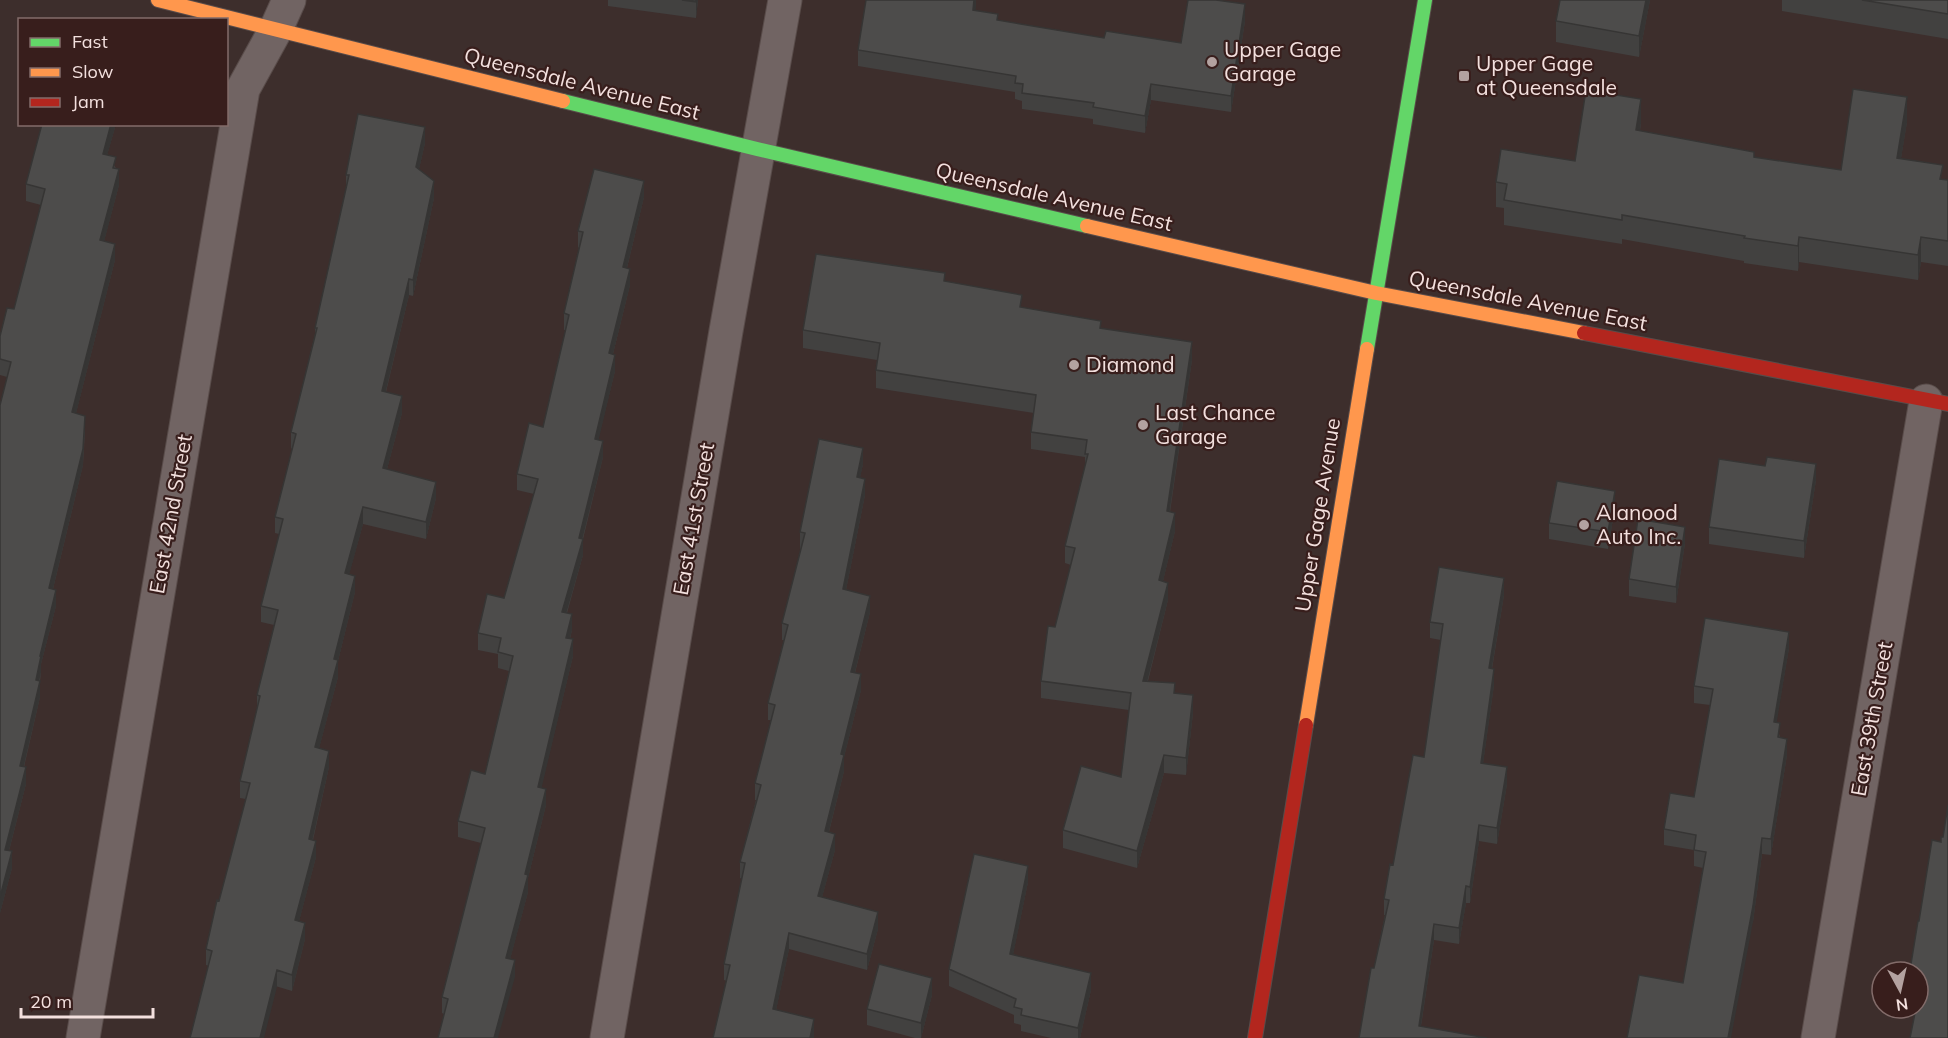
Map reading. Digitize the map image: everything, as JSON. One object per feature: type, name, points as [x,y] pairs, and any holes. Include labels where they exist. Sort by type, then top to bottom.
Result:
[{"type":"street","name":"Queensdale Avenue East","points":[[158,0],[283,14],[757,149],[1376,293],[1937,403]]},
{"type":"street","name":"East 41st Street","points":[[607,1038],[784,0]]},
{"type":"street","name":"Upper Gage Avenue","points":[[1255,1038],[1425,0]]},
{"type":"street","name":"East 42nd Street","points":[[83,1038],[243,88],[283,14]]},
{"type":"street","name":"East 39th Street","points":[[1818,1038],[1937,403]]},
{"type":"building","points":[[866,0],[974,0],[973,10],[998,14],[997,20],[1104,38],[1106,31],[1181,43],[1188,0],[1216,0],[1245,4],[1231,96],[1151,84],[1145,116],[1093,107],[1094,103],[1022,93],[1023,84],[1015,83],[1016,76],[858,50]]},
{"type":"building","points":[[1560,0],[1646,0],[1639,36],[1556,21]]},
{"type":"building","points":[[1862,0],[1948,0],[1948,14]]},
{"type":"building","points":[[1853,89],[1907,97],[1897,158],[1943,165],[1940,179],[1948,180],[1948,241],[1921,237],[1918,255],[1799,237],[1798,246],[1622,215],[1622,220],[1504,200],[1507,184],[1496,182],[1501,149],[1575,161],[1586,90],[1641,99],[1636,130],[1754,152],[1754,157],[1841,170]]},
{"type":"building","points":[[358,114],[425,127],[416,167],[434,181],[413,280],[409,279],[382,391],[402,396],[383,468],[436,482],[426,522],[363,507],[345,573],[355,576],[334,659],[338,660],[315,747],[329,751],[309,839],[316,841],[295,920],[305,923],[292,975],[277,970],[260,1038],[190,1038],[212,951],[206,949],[217,900],[219,901],[250,783],[240,781],[260,696],[257,695],[278,610],[261,606],[283,519],[275,517],[296,434],[291,432],[317,328],[315,328],[349,175],[346,175]]},
{"type":"building","points":[[41,126],[110,126],[103,154],[116,157],[113,168],[119,169],[100,240],[115,244],[72,412],[85,416],[83,449],[49,588],[56,590],[40,656],[36,680],[40,681],[20,766],[26,767],[5,850],[12,851],[0,897],[0,405],[11,362],[0,359],[0,336],[7,308],[14,309],[45,189],[26,184]]},
{"type":"building","points":[[594,169],[644,181],[623,267],[630,269],[609,353],[615,355],[595,439],[603,441],[579,538],[583,539],[562,612],[572,614],[566,638],[573,639],[538,787],[546,789],[525,874],[528,875],[506,958],[515,960],[494,1038],[438,1038],[448,999],[442,997],[485,828],[458,821],[471,770],[485,774],[513,656],[498,652],[501,638],[478,633],[487,594],[504,598],[538,479],[517,474],[529,423],[543,427],[569,315],[564,313],[583,232],[578,231]]},
{"type":"building","points":[[816,254],[945,273],[944,281],[1022,295],[1020,307],[1101,321],[1100,328],[1192,342],[1167,511],[1175,513],[1159,580],[1168,583],[1143,681],[1175,683],[1174,693],[1193,695],[1186,758],[1164,755],[1137,851],[1063,830],[1081,766],[1121,777],[1131,693],[1041,681],[1048,626],[1055,627],[1075,548],[1065,546],[1088,454],[1085,454],[1087,440],[1031,432],[1036,395],[876,370],[880,343],[803,330]]},
{"type":"building","points":[[819,439],[863,448],[857,477],[865,479],[843,589],[870,596],[851,672],[861,674],[825,831],[835,834],[818,896],[878,912],[867,954],[789,933],[773,1009],[814,1019],[810,1038],[713,1038],[730,965],[724,964],[745,863],[740,862],[761,785],[755,783],[775,705],[768,703],[788,625],[782,623],[805,533],[800,532]]},
{"type":"building","points":[[1767,457],[1816,464],[1804,541],[1709,527],[1719,459],[1765,466]]},
{"type":"building","points":[[1557,481],[1615,491],[1608,532],[1549,523]]},
{"type":"building","points":[[1638,519],[1685,527],[1676,587],[1629,579]]},
{"type":"building","points":[[1439,567],[1504,578],[1489,668],[1494,669],[1481,763],[1507,767],[1497,828],[1479,825],[1470,887],[1466,886],[1459,928],[1434,924],[1419,1026],[1487,1038],[1359,1038],[1371,968],[1374,968],[1389,900],[1384,899],[1390,864],[1393,865],[1413,755],[1424,757],[1443,624],[1430,622]]},
{"type":"building","points":[[1705,618],[1789,632],[1774,722],[1780,723],[1778,737],[1787,739],[1771,839],[1762,838],[1753,906],[1728,1038],[1627,1038],[1639,975],[1683,983],[1706,852],[1694,850],[1696,835],[1664,829],[1670,793],[1694,797],[1713,689],[1694,686]]},
{"type":"building","points":[[1948,805],[1948,1038],[1910,1038],[1914,1020],[1930,1020],[1930,960],[1912,960],[1932,840],[1941,842],[1941,837],[1943,837]]},
{"type":"building","points":[[974,854],[1028,866],[1010,954],[1091,973],[1078,1028],[1021,1015],[1022,1009],[1014,1007],[1016,999],[949,969]]},
{"type":"building","points":[[879,964],[932,978],[921,1023],[867,1009]]},
{"type":"traffic: fast","points":[[1367,349],[1425,0]]},
{"type":"traffic: fast","points":[[563,101],[1087,226]]},
{"type":"traffic: slow","points":[[158,0],[563,101]]},
{"type":"traffic: slow","points":[[1087,226],[1376,293],[1584,333]]},
{"type":"traffic: slow","points":[[1306,725],[1367,349]]},
{"type":"traffic: jam","points":[[1584,333],[1948,404]]},
{"type":"traffic: jam","points":[[1255,1038],[1306,725]]},
{"type":"place","name":"Upper Gage Garage","points":[[1212,62]]},
{"type":"place","name":"Upper Gage at Queensdale","points":[[1464,76]]},
{"type":"place","name":"Diamond","points":[[1074,365]]},
{"type":"place","name":"Last Chance Garage","points":[[1143,425]]},
{"type":"place","name":"Alanood Auto Inc.","points":[[1584,525]]}]
